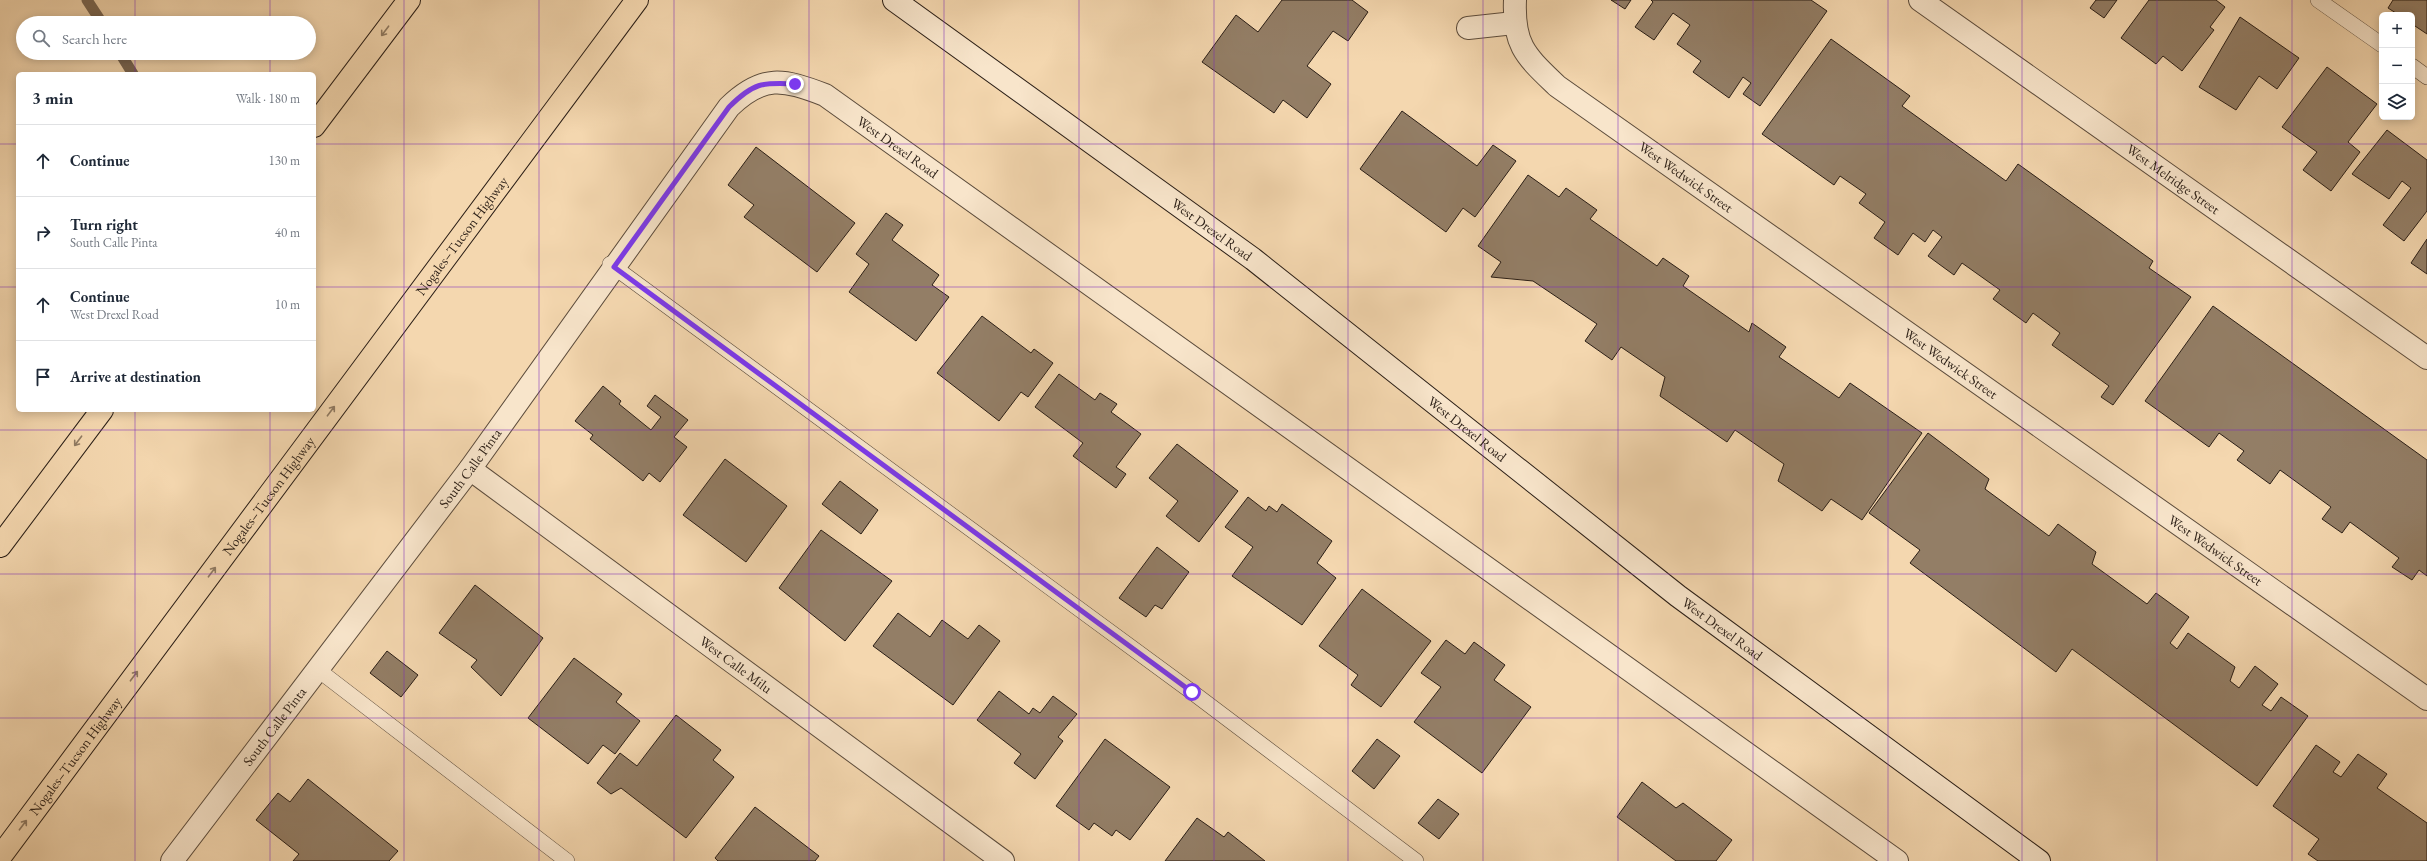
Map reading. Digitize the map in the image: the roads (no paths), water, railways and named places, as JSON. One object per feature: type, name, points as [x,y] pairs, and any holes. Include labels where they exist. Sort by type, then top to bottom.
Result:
[{"type":"highway","points":[[316,123],[409,0]]},
{"type":"highway","name":"Nogales–Tucson Highway","points":[[0,857],[637,0]]},
{"type":"highway","points":[[0,546],[100,412]]},
{"type":"street","name":"West Drexel Road","points":[[894,0],[1254,259],[1678,596],[2039,861]]},
{"type":"street","name":"West Wedwick Street","points":[[1514,0],[1514,23],[1525,55],[1557,86],[2427,699]]},
{"type":"street","name":"West Melridge Street","points":[[1920,0],[2427,358]]},
{"type":"street","points":[[1468,28],[1514,23]]},
{"type":"street","name":"West Drexel Road","points":[[769,82],[795,84],[825,95],[1897,861]]},
{"type":"street","name":"South Calle Pinta","points":[[172,861],[470,469],[612,266],[729,107],[746,90],[769,82]]},
{"type":"street","name":"West Calle Milu","points":[[470,469],[1003,861]]},
{"type":"lane","points":[[2318,0],[2379,43]]},
{"type":"lane","points":[[2415,68],[2427,77]]},
{"type":"lane","points":[[612,266],[1186,687],[1416,861]]},
{"type":"lane","points":[[317,669],[567,861]]},
{"type":"waterway","points":[[87,0],[97,16]]},
{"type":"waterway","points":[[124,60],[132,72]]}]
